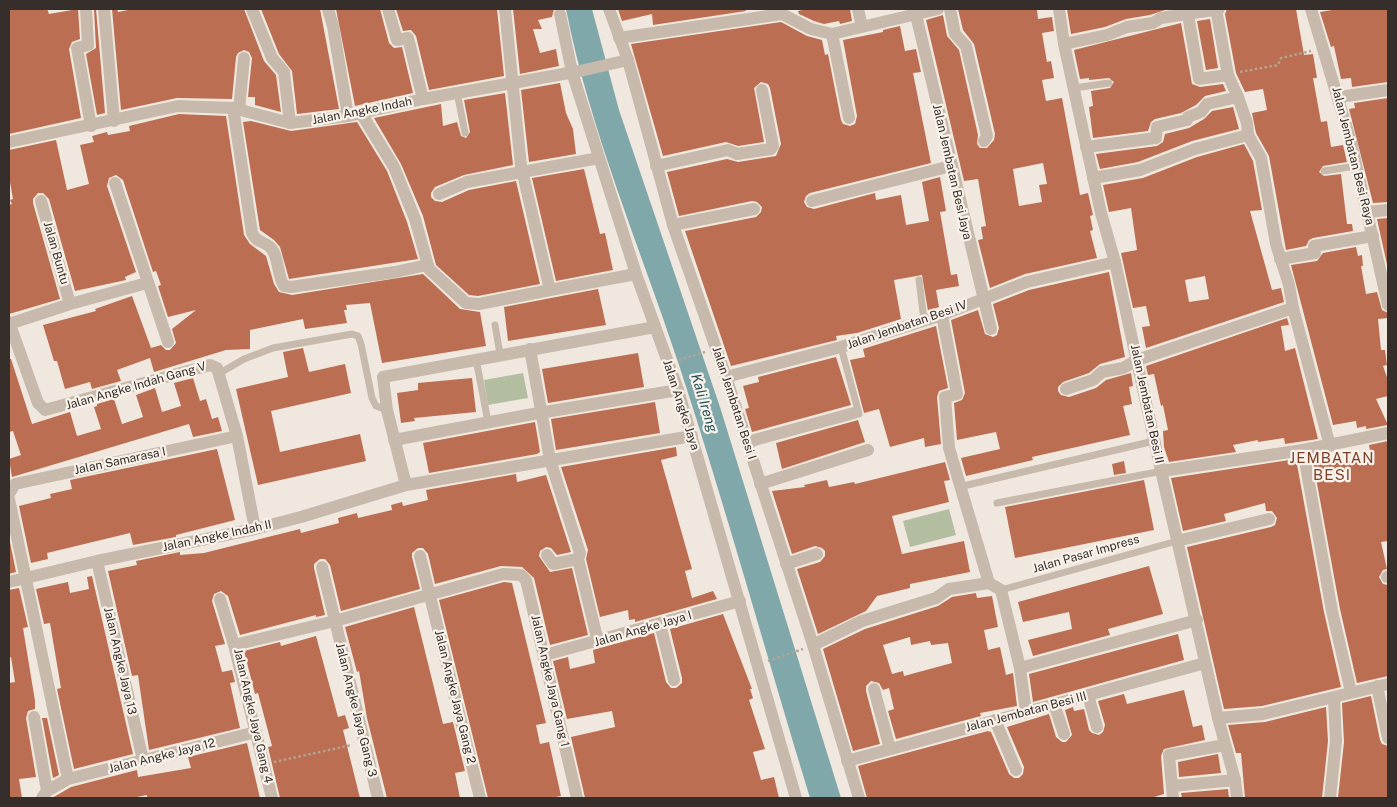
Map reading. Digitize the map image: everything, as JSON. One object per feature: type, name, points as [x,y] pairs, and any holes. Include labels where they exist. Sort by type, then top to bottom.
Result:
[{"type":"street","points":[[86,9],[88,45],[77,48],[91,126]]},
{"type":"street","points":[[104,9],[114,121]]},
{"type":"street","points":[[252,9],[272,58],[284,72],[290,124]]},
{"type":"street","points":[[328,9],[354,114],[394,167],[419,233],[427,265],[432,272],[466,303],[479,304],[636,274]]},
{"type":"street","points":[[388,9],[397,40],[408,38],[423,99]]},
{"type":"street","points":[[505,9],[522,173],[550,290]]},
{"type":"street","name":"Jalan Jembatan Besi I","points":[[609,9],[673,225],[726,377],[786,564],[809,647],[859,798]]},
{"type":"street","points":[[858,9],[862,27]]},
{"type":"street","points":[[619,38],[782,14],[792,14],[810,28],[832,34],[862,27],[893,14],[916,15],[938,9]]},
{"type":"street","points":[[950,9],[955,34],[966,46],[987,136],[984,141]]},
{"type":"street","name":"Jalan Jembatan Besi II","points":[[1059,9],[1064,44],[1086,147],[1115,262],[1154,441],[1197,620],[1205,663],[1235,780],[1237,798]]},
{"type":"street","points":[[1064,44],[1108,35],[1127,27],[1153,23],[1161,18],[1187,11],[1218,9],[1228,75],[1247,123],[1248,135],[1261,158],[1280,258],[1330,446]]},
{"type":"street","name":"Jalan Jembatan Besi Raya","points":[[1311,9],[1339,97],[1373,236],[1384,266],[1388,303]]},
{"type":"street","points":[[1187,11],[1199,79],[1228,75]]},
{"type":"street","name":"Jalan Angke Jaya","points":[[560,14],[599,158],[636,274],[678,390],[692,436],[796,798]]},
{"type":"street","name":"Jalan Jembatan Besi Jaya","points":[[916,15],[982,298],[991,329]]},
{"type":"street","points":[[832,34],[850,118]]},
{"type":"street","points":[[244,58],[236,109],[252,233],[256,240],[271,248],[284,286],[291,287],[352,279],[427,265]]},
{"type":"street","name":"Jalan Angke Indah","points":[[9,142],[178,106],[236,109],[290,124],[354,114],[457,92],[576,72],[624,61]]},
{"type":"street","points":[[656,166],[728,150],[738,154],[771,148],[773,146],[762,90]]},
{"type":"street","points":[[1339,97],[1388,90]]},
{"type":"street","points":[[1086,147],[1156,138],[1156,127],[1187,120],[1188,117],[1201,112],[1207,104],[1238,97]]},
{"type":"street","points":[[1093,178],[1140,170],[1195,149],[1248,135]]},
{"type":"street","points":[[439,194],[467,182],[599,158]]},
{"type":"street","points":[[812,201],[951,166]]},
{"type":"street","points":[[114,183],[168,342]]},
{"type":"street","name":"Jalan Buntu","points":[[41,201],[70,304]]},
{"type":"street","points":[[673,225],[754,209]]},
{"type":"street","points":[[1368,212],[1388,210]]},
{"type":"street","points":[[1280,258],[1315,253],[1314,246],[1373,236]]},
{"type":"street","name":"Jalan Jembatan Besi IV","points":[[726,377],[841,347],[942,315],[982,298],[1040,278],[1115,262]]},
{"type":"street","points":[[9,323],[147,283]]},
{"type":"street","points":[[1066,389],[1093,380],[1102,372],[1123,368],[1137,360],[1294,308]]},
{"type":"street","points":[[942,315],[957,386],[957,394],[945,397],[949,448],[989,583]]},
{"type":"street","name":"Jalan Angke Indah Gang V","points":[[9,323],[38,403],[45,410],[210,365],[217,368],[237,436],[254,528]]},
{"type":"street","points":[[406,485],[387,410],[383,376],[655,327]]},
{"type":"street","points":[[530,349],[550,460],[572,523],[580,553],[578,559],[598,642]]},
{"type":"street","points":[[394,440],[541,412],[678,390]]},
{"type":"street","points":[[747,442],[857,414]]},
{"type":"street","points":[[1162,471],[1330,446],[1388,433]]},
{"type":"street","name":"Jalan Samarasa I","points":[[9,494],[15,484],[237,436]]},
{"type":"street","name":"Jalan Angke Indah II","points":[[26,579],[97,561],[301,517],[406,485],[692,436]]},
{"type":"street","points":[[760,484],[868,450]]},
{"type":"street","points":[[1303,450],[1332,611],[1351,692]]},
{"type":"street","points":[[9,499],[68,779]]},
{"type":"street","points":[[1177,541],[1268,519]]},
{"type":"street","points":[[786,564],[817,554]]},
{"type":"street","points":[[547,555],[553,564],[578,559]]},
{"type":"street","name":"Jalan Angke Jaya Gang 2","points":[[420,556],[480,798]]},
{"type":"street","name":"Jalan Angke Jaya 13","points":[[97,561],[143,760]]},
{"type":"street","name":"Jalan Angke Jaya Gang 3","points":[[322,567],[378,798]]},
{"type":"street","name":"Jalan Angke Jaya Gang 1","points":[[430,596],[503,574],[521,575],[526,580],[577,798]]},
{"type":"street","points":[[9,582],[26,579]]},
{"type":"street","points":[[809,647],[862,621],[936,598],[949,589],[989,583],[1002,590],[1020,668],[1026,712]]},
{"type":"street","points":[[335,621],[430,596]]},
{"type":"street","points":[[220,599],[234,645]]},
{"type":"street","name":"Jalan Angke Jaya I","points":[[545,655],[598,642],[740,601]]},
{"type":"street","points":[[1020,668],[1197,620]]},
{"type":"street","name":"Jalan Angke Jaya Gang 4","points":[[272,798],[234,645],[335,621]]},
{"type":"street","points":[[660,624],[674,680]]},
{"type":"street","name":"Jalan Jembatan Besi III","points":[[847,760],[1205,663]]},
{"type":"street","points":[[1218,718],[1263,714],[1383,685],[1388,738]]},
{"type":"street","points":[[874,688],[890,749]]},
{"type":"street","points":[[1088,695],[1097,728]]},
{"type":"street","points":[[1330,798],[1336,740],[1334,698]]},
{"type":"street","points":[[1054,704],[1064,734]]},
{"type":"street","points":[[34,717],[44,795]]},
{"type":"street","points":[[995,720],[1016,770]]},
{"type":"street","name":"Jalan Angke Jaya 12","points":[[44,795],[68,779],[256,732]]},
{"type":"street","points":[[1226,745],[1168,755],[1173,792],[1235,780]]},
{"type":"lane","points":[[1074,88],[1109,83]]},
{"type":"lane","points":[[457,92],[465,133]]},
{"type":"lane","points":[[1324,171],[1356,166]]},
{"type":"lane","points":[[919,280],[924,320]]},
{"type":"lane","points":[[494,325],[500,354]]},
{"type":"lane","points":[[220,373],[244,359],[273,348],[352,334],[358,336],[361,344],[372,398],[376,406],[387,410]]},
{"type":"lane","points":[[841,347],[857,414]]},
{"type":"lane","points":[[476,359],[488,422]]},
{"type":"lane","points":[[959,487],[1154,441]]},
{"type":"lane","points":[[997,503],[1162,471]]},
{"type":"lane","name":"Jalan Pasar Impress","points":[[1002,590],[1177,541]]},
{"type":"path","points":[[1228,75],[1278,65],[1281,58],[1322,48]]},
{"type":"path","points":[[675,361],[705,352]]},
{"type":"path","points":[[764,662],[809,647]]},
{"type":"path","points":[[263,764],[364,742]]},
{"type":"green space","points":[[523,373],[528,398],[488,405],[484,380]]},
{"type":"green space","points":[[949,509],[956,535],[910,547],[903,521]]},
{"type":"water","name":"Kali Ireng","points":[[566,9],[592,9],[619,110],[720,407],[841,798],[810,798],[730,527],[679,365],[588,100]]},
{"type":"building","points":[[9,9],[47,9],[49,14],[78,9],[80,39],[72,42],[69,49],[81,118],[9,134]]},
{"type":"building","points":[[94,9],[96,9],[105,113],[97,115],[86,54],[96,48]]},
{"type":"building","points":[[112,9],[117,9],[118,12],[133,9],[244,9],[264,61],[276,75],[281,112],[255,105],[255,97],[248,97],[252,58],[249,52],[244,50],[238,53],[236,57],[232,99],[177,98],[121,110]]},
{"type":"building","points":[[261,9],[320,9],[339,109],[297,114],[292,71],[279,54]]},
{"type":"building","points":[[336,9],[380,9],[389,43],[394,48],[402,47],[413,93],[355,106]]},
{"type":"building","points":[[396,9],[497,9],[504,76],[429,90],[416,36],[411,30],[403,31]]},
{"type":"building","points":[[513,9],[554,9],[552,17],[538,20],[542,29],[533,29],[540,53],[556,49],[559,66],[520,74]]},
{"type":"building","points":[[618,9],[745,9],[746,11],[653,25],[652,14],[622,21]]},
{"type":"building","points":[[807,9],[850,9],[852,21],[840,24],[839,21],[824,24],[799,14],[798,11]]},
{"type":"building","points":[[958,9],[1037,9],[1038,19],[1052,17],[1054,31],[1042,33],[1047,62],[1051,61],[1054,78],[1042,80],[1046,101],[1062,98],[1080,195],[1088,193],[1093,215],[1090,216],[1093,230],[1090,231],[1097,258],[1025,274],[990,288],[978,240],[983,239],[981,227],[986,226],[978,179],[964,181],[926,20],[943,15],[947,36],[959,50],[978,135],[977,144],[980,148],[987,148],[994,140],[995,134],[974,44],[963,30]],"holes":[[[1043,163],[1047,184],[1039,185],[1042,202],[1019,206],[1013,169]]]},
{"type":"building","points":[[1067,9],[1168,9],[1150,15],[1126,19],[1105,27],[1071,34]]},
{"type":"building","points":[[1227,9],[1296,9],[1304,55],[1313,54],[1317,78],[1313,78],[1321,122],[1327,121],[1331,147],[1343,145],[1347,162],[1323,166],[1319,172],[1324,176],[1341,174],[1347,224],[1352,224],[1353,231],[1313,238],[1309,240],[1306,246],[1286,250],[1269,156],[1256,133],[1252,113],[1267,110],[1263,89],[1245,92],[1236,73],[1225,14]]},
{"type":"building","points":[[1338,9],[1388,9],[1388,82],[1352,87],[1351,78],[1341,79],[1334,46],[1331,47],[1320,12]]},
{"type":"building","points":[[1210,19],[1218,68],[1206,70],[1197,21]]},
{"type":"building","points":[[781,22],[807,36],[822,40],[825,55],[828,54],[841,120],[843,124],[850,126],[855,124],[857,116],[843,40],[883,32],[883,30],[900,26],[905,51],[916,49],[921,72],[913,73],[931,163],[810,193],[806,196],[804,202],[807,207],[814,209],[875,193],[876,200],[901,195],[906,225],[929,221],[922,182],[940,177],[946,211],[940,212],[951,275],[957,274],[959,286],[936,290],[939,307],[928,311],[922,275],[894,280],[901,319],[857,333],[836,336],[837,340],[731,366],[685,231],[756,217],[761,212],[762,207],[757,202],[752,201],[679,216],[667,172],[727,159],[738,162],[776,156],[781,144],[770,88],[768,84],[761,82],[754,88],[764,142],[738,146],[726,142],[663,156],[631,44]]},
{"type":"building","points":[[1181,23],[1192,84],[1200,87],[1223,84],[1226,91],[1205,96],[1196,105],[1181,113],[1155,119],[1151,122],[1148,131],[1093,138],[1089,107],[1093,106],[1091,91],[1110,88],[1114,82],[1109,78],[1080,79],[1074,50]]},
{"type":"building","points":[[560,83],[566,113],[573,129],[576,154],[529,162],[521,90]]},
{"type":"building","points":[[505,93],[513,165],[464,175],[435,187],[431,197],[435,201],[442,202],[469,190],[516,181],[540,284],[478,296],[469,295],[436,265],[423,216],[401,164],[374,118],[441,104],[443,126],[457,122],[461,136],[466,138],[470,132],[464,100]]},
{"type":"building","points":[[1388,98],[1388,202],[1373,203],[1349,109],[1355,108],[1354,103]]},
{"type":"building","points":[[1233,107],[1239,129],[1192,141],[1138,162],[1100,169],[1096,154],[1157,146],[1163,142],[1165,134],[1189,128],[1204,119],[1212,111]]},
{"type":"building","points":[[179,114],[226,116],[244,235],[250,244],[266,256],[274,284],[279,292],[292,295],[423,274],[460,309],[480,312],[486,346],[382,363],[370,303],[346,305],[347,310],[344,310],[347,323],[305,329],[303,319],[250,330],[250,349],[226,350],[154,372],[150,358],[117,370],[121,381],[92,389],[90,382],[65,389],[57,361],[54,361],[43,325],[96,311],[95,309],[132,296],[151,348],[161,345],[166,350],[170,350],[176,343],[172,329],[196,310],[168,317],[158,286],[161,285],[156,271],[153,272],[123,180],[116,175],[109,178],[107,186],[136,272],[125,277],[126,280],[75,291],[49,199],[43,193],[38,193],[33,199],[33,203],[60,299],[9,314],[9,205],[12,204],[10,200],[13,199],[9,176],[9,150],[56,140],[67,190],[89,184],[80,145],[94,142],[92,136],[107,132],[108,135],[130,131],[129,126]]},
{"type":"building","points":[[251,121],[291,131],[357,122],[387,171],[407,222],[418,259],[289,279],[280,247],[260,230],[243,122]]},
{"type":"building","points":[[1244,144],[1253,161],[1262,210],[1250,211],[1272,290],[1281,288],[1284,302],[1146,348],[1142,327],[1150,326],[1146,306],[1133,308],[1121,253],[1137,250],[1131,208],[1109,212],[1103,185],[1143,178],[1197,157]],"holes":[[[1205,276],[1209,299],[1189,302],[1185,280]]]},
{"type":"building","points":[[584,169],[600,234],[605,233],[613,270],[556,281],[532,178]]},
{"type":"building","points":[[1388,218],[1388,269],[1377,219]]},
{"type":"building","points":[[1356,247],[1358,256],[1362,255],[1363,266],[1361,266],[1366,294],[1377,292],[1382,310],[1388,313],[1388,318],[1378,319],[1381,350],[1385,350],[1387,365],[1383,366],[1388,380],[1388,396],[1376,399],[1388,425],[1366,429],[1366,426],[1357,428],[1356,421],[1333,425],[1291,265],[1317,261],[1323,253]]},
{"type":"building","points":[[1109,272],[1125,357],[1100,364],[1089,373],[1063,382],[1058,387],[1058,391],[1061,395],[1069,397],[1096,388],[1106,380],[1131,373],[1133,386],[1129,387],[1132,404],[1123,406],[1130,435],[1032,457],[1033,460],[966,476],[961,458],[1000,449],[996,432],[957,440],[954,403],[962,400],[965,393],[951,320],[978,310],[985,334],[993,337],[997,335],[999,328],[993,304],[1029,290]]},
{"type":"building","points":[[598,289],[606,325],[508,341],[504,307]]},
{"type":"building","points":[[1287,318],[1289,325],[1281,326],[1285,351],[1295,348],[1318,439],[1285,444],[1284,438],[1258,442],[1258,440],[1233,445],[1236,452],[1169,462],[1164,447],[1163,431],[1168,430],[1163,405],[1161,406],[1154,374],[1148,375],[1146,366]]},
{"type":"building","points":[[936,326],[948,388],[939,391],[937,397],[941,444],[925,447],[924,438],[890,447],[879,409],[864,413],[850,360],[865,357],[863,349]]},
{"type":"building","points":[[303,348],[309,372],[345,364],[351,393],[271,411],[280,452],[360,434],[366,461],[258,485],[236,389],[288,377],[283,352]]},
{"type":"building","points":[[638,353],[644,387],[548,403],[542,369]]},
{"type":"building","points":[[836,357],[851,405],[752,432],[745,409],[749,408],[743,386],[759,382],[758,377]]},
{"type":"building","points":[[9,359],[11,359],[32,424],[70,412],[77,436],[101,429],[94,407],[97,404],[114,399],[122,424],[143,417],[136,395],[155,388],[162,412],[181,406],[174,383],[193,378],[200,401],[206,399],[212,419],[218,417],[222,431],[193,437],[189,424],[12,477],[9,459],[21,455],[13,431],[9,432]]},
{"type":"building","points":[[472,378],[476,412],[414,418],[415,421],[401,423],[397,393],[418,390],[418,383]]},
{"type":"building","points":[[655,402],[660,433],[556,450],[551,419]]},
{"type":"building","points":[[858,420],[865,442],[782,469],[776,443]]},
{"type":"building","points":[[535,422],[540,452],[537,454],[429,473],[423,443]]},
{"type":"building","points":[[1388,441],[1388,541],[1381,542],[1387,569],[1383,570],[1379,577],[1383,584],[1388,585],[1388,676],[1357,683],[1340,609],[1312,456],[1323,454],[1325,465],[1354,460],[1371,456],[1369,445]]},
{"type":"building","points":[[676,447],[677,456],[661,460],[692,569],[685,571],[692,598],[713,591],[717,599],[635,622],[635,619],[629,620],[628,610],[600,617],[586,559],[588,550],[561,467]]},
{"type":"building","points":[[217,449],[235,520],[176,535],[176,537],[133,545],[130,533],[47,553],[48,559],[31,563],[19,506],[51,498],[50,494],[72,489],[70,480]]},
{"type":"building","points":[[1296,459],[1324,612],[1341,687],[1262,706],[1224,709],[1187,547],[1271,527],[1275,525],[1277,518],[1272,511],[1266,511],[1265,503],[1224,514],[1226,521],[1183,531],[1171,478]]},
{"type":"building","points":[[1124,461],[1126,473],[1114,475],[1112,464]]},
{"type":"building","points":[[945,462],[950,480],[944,481],[949,502],[892,516],[902,554],[964,541],[970,572],[910,584],[910,588],[877,596],[866,611],[818,634],[797,569],[820,562],[825,556],[825,551],[815,546],[792,554],[772,491],[805,487],[804,485],[827,480],[829,487],[854,482],[855,484]]},
{"type":"building","points":[[516,474],[517,482],[546,475],[571,552],[557,555],[551,548],[546,547],[540,551],[539,556],[550,572],[572,568],[588,635],[550,645],[534,578],[522,567],[501,566],[435,584],[428,554],[423,548],[418,548],[412,553],[412,557],[420,589],[341,611],[330,565],[325,559],[320,559],[314,564],[314,568],[325,615],[316,617],[316,615],[240,635],[228,596],[221,591],[214,594],[212,601],[225,644],[215,646],[222,672],[232,670],[235,682],[230,683],[240,728],[149,750],[138,675],[132,676],[108,571],[137,565],[136,561],[180,552],[180,555],[204,553],[300,529],[301,533],[339,523],[338,518],[357,513],[358,518],[392,510],[391,505],[402,502],[403,506],[428,500],[426,490]]},
{"type":"building","points":[[1144,480],[1154,530],[1015,558],[1005,507]]},
{"type":"building","points":[[9,537],[16,572],[9,574]]},
{"type":"building","points":[[1149,566],[1163,614],[1108,629],[1110,635],[1033,656],[1028,640],[1072,629],[1069,612],[1023,622],[1018,602]]},
{"type":"building","points":[[92,576],[133,754],[74,769],[57,689],[61,688],[50,623],[44,624],[36,589],[68,582],[70,593],[89,589],[87,577]]},
{"type":"building","points":[[504,582],[512,583],[546,723],[536,725],[540,744],[549,742],[561,796],[550,798],[488,798],[439,600]]},
{"type":"building","points":[[19,588],[28,627],[23,628],[35,701],[35,709],[28,711],[26,718],[36,777],[19,779],[22,798],[9,798],[9,683],[15,682],[11,657],[9,658],[9,590]]},
{"type":"building","points":[[976,593],[977,598],[992,596],[998,627],[984,630],[988,650],[1000,647],[1006,675],[1013,673],[1017,706],[980,713],[981,716],[896,739],[888,711],[894,709],[889,688],[883,690],[879,683],[871,681],[866,686],[866,691],[880,744],[853,751],[823,649],[865,629],[938,606],[952,597]],"holes":[[[910,637],[911,645],[930,641],[931,645],[948,643],[952,663],[904,676],[903,671],[892,674],[883,645]]]},
{"type":"building","points":[[414,607],[443,724],[453,722],[465,771],[455,773],[460,798],[387,798],[367,718],[359,671],[357,672],[345,627]]},
{"type":"building","points":[[723,614],[752,689],[750,689],[753,698],[749,700],[765,749],[753,752],[761,780],[774,777],[779,798],[585,798],[571,737],[615,727],[612,711],[567,719],[553,661],[568,657],[570,669],[595,663],[593,650],[654,633],[666,682],[671,688],[676,688],[682,683],[682,678],[670,629]]},
{"type":"building","points":[[1178,634],[1184,660],[1033,702],[1029,674]]},
{"type":"building","points":[[316,636],[338,717],[345,715],[349,728],[343,730],[360,798],[280,798],[268,747],[272,746],[258,693],[255,694],[244,651],[280,642],[281,646]]},
{"type":"building","points":[[1184,690],[1193,727],[1202,725],[1205,740],[1164,749],[1161,756],[1164,794],[1151,798],[867,798],[858,766],[988,731],[991,732],[1009,774],[1014,778],[1019,778],[1023,774],[1024,767],[1007,727],[1049,714],[1056,737],[1062,742],[1066,742],[1072,735],[1065,710],[1073,707],[1074,711],[1084,709],[1089,730],[1099,735],[1103,732],[1105,725],[1098,701],[1124,694],[1127,704]]},
{"type":"building","points":[[1371,696],[1380,740],[1382,744],[1388,746],[1388,798],[1338,798],[1344,742],[1342,703]]},
{"type":"building","points":[[1326,707],[1328,741],[1322,798],[1245,798],[1241,753],[1236,753],[1228,725],[1265,722]]},
{"type":"building","points":[[42,718],[47,718],[59,775],[53,778]]},
{"type":"building","points":[[247,743],[260,798],[147,798],[147,795],[132,798],[52,798],[71,787],[137,770],[138,777],[191,768],[188,757]]},
{"type":"building","points":[[1218,754],[1221,773],[1179,777],[1178,762]]},
{"type":"building","points":[[1228,789],[1229,798],[1182,798],[1181,793]]},
{"type":"district","name":"JEMBATAN BESI","points":[[1332,466]]}]
